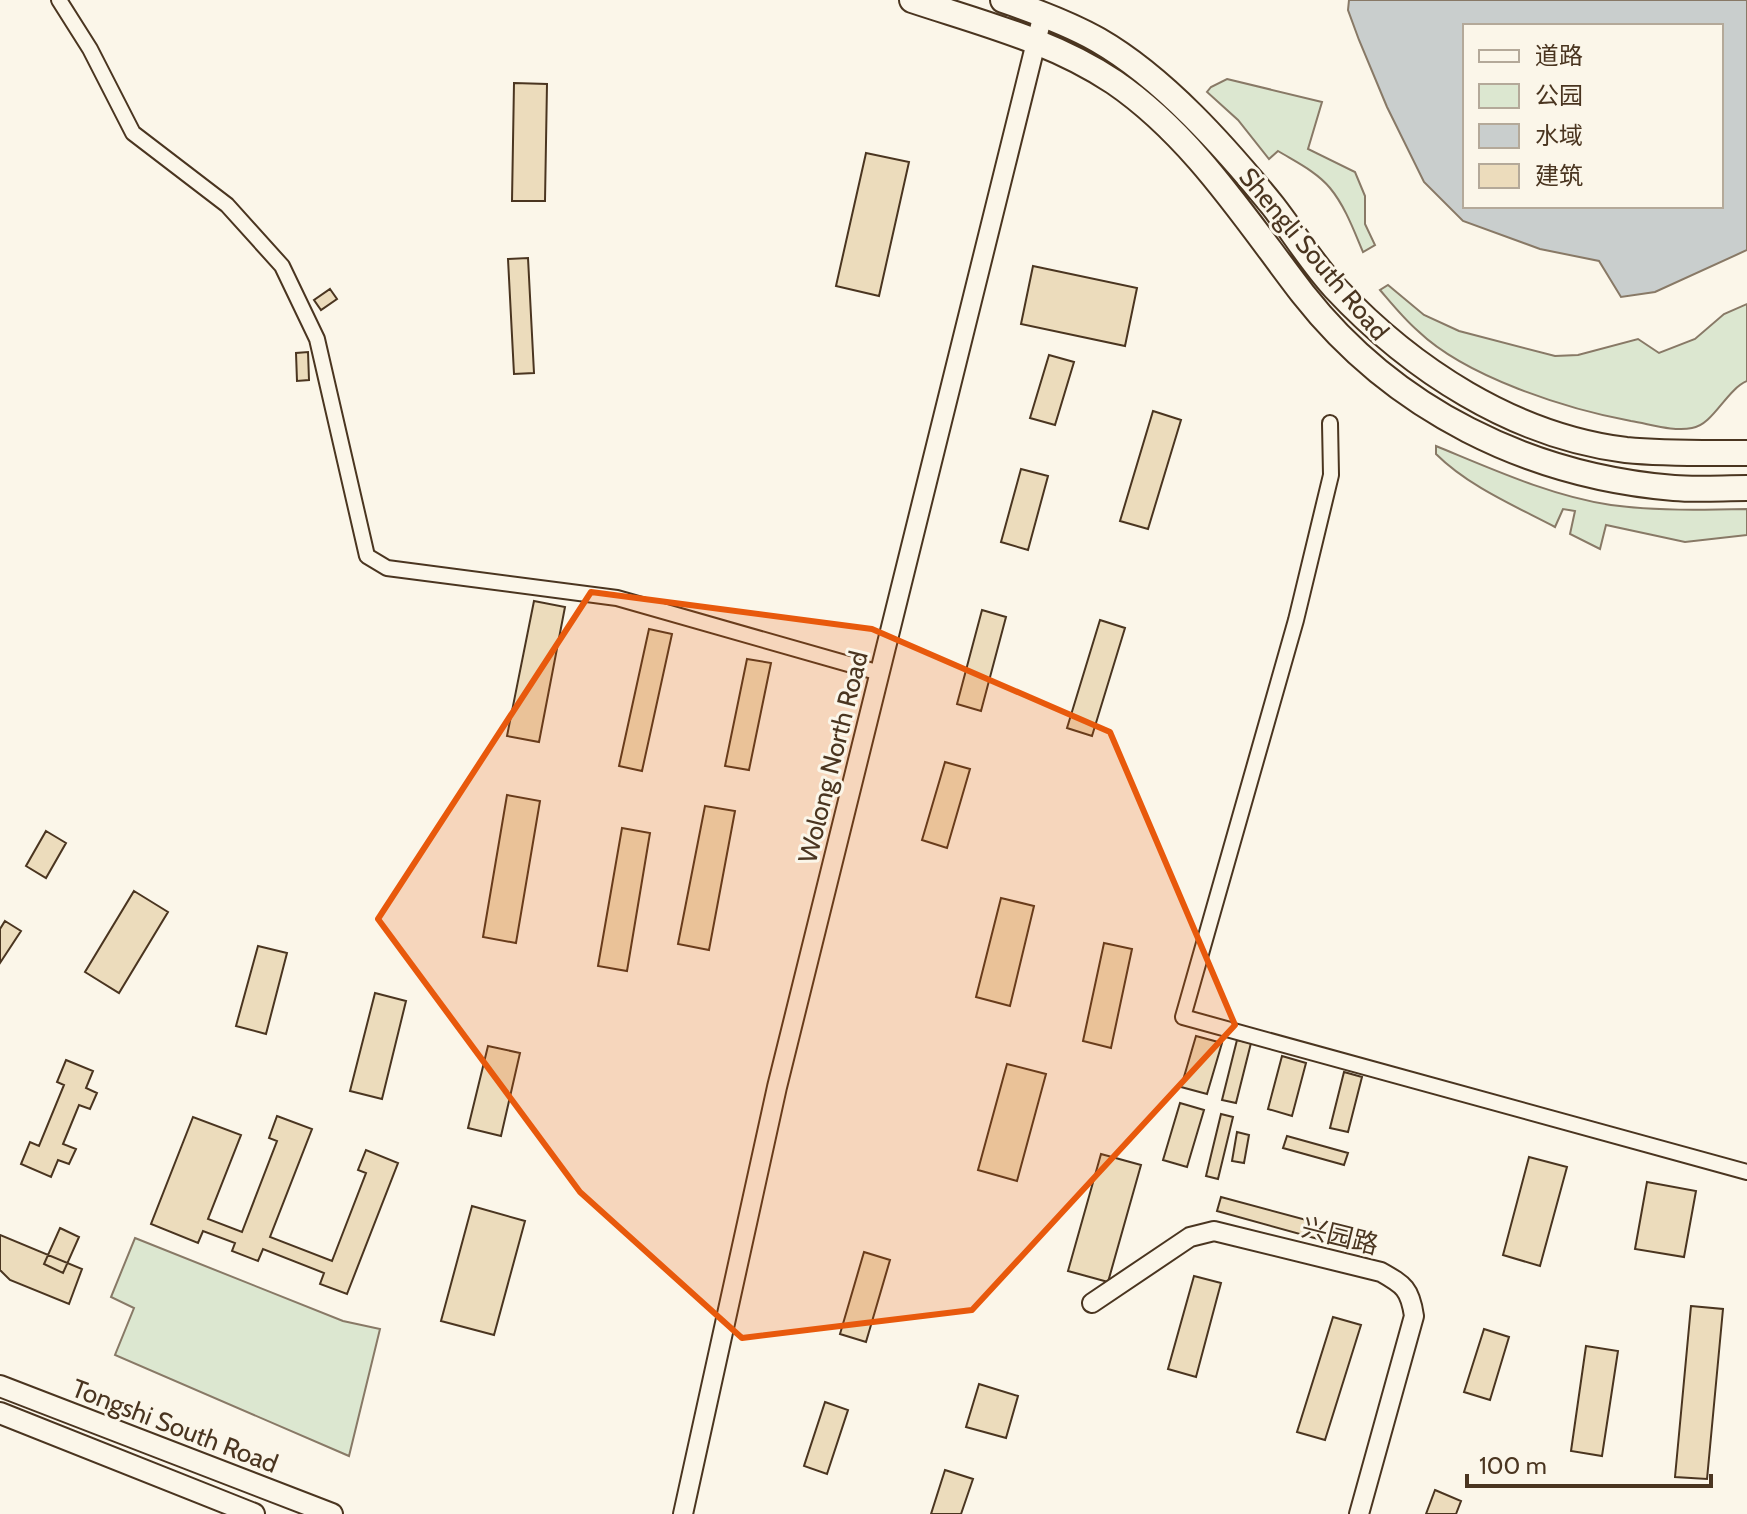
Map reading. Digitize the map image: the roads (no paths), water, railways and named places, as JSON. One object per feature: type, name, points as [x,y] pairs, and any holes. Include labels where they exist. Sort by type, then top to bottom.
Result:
[{"type":"main road","name":"Shengli South Road","points":[[912,0],[1036,42],[1074,59],[1115,83],[1154,115],[1244,213],[1336,333],[1380,374],[1440,416],[1483,440],[1517,453],[1616,480],[1675,488],[1747,488]]},
{"type":"main road","name":"Shengli South Road","points":[[1003,0],[1043,14],[1098,40],[1165,90],[1235,159],[1335,288],[1426,369],[1481,402],[1529,425],[1577,439],[1624,450],[1688,454],[1747,453]]},
{"type":"main road","name":"Tongshi South Road","points":[[0,1386],[332,1514]]},
{"type":"main road","name":"Tongshi South Road","points":[[0,1413],[254,1514]]},
{"type":"street","points":[[59,0],[90,49],[133,133],[227,205],[282,266],[317,339],[367,556],[387,568],[617,598],[880,673]]},
{"type":"street","name":"Wolong North Road","points":[[683,1514],[777,1087],[1043,14]]},
{"type":"street","points":[[1330,423],[1331,475],[1296,620],[1183,1017],[1747,1172]]},
{"type":"street","name":"兴园路","points":[[1092,1303],[1190,1237],[1214,1231],[1381,1272],[1401,1283],[1411,1295],[1414,1316],[1359,1514]]},
{"type":"water","points":[[1349,0],[1747,0],[1747,250],[1655,292],[1621,297],[1599,261],[1540,249],[1463,221],[1424,182],[1387,107],[1348,10]]}]
